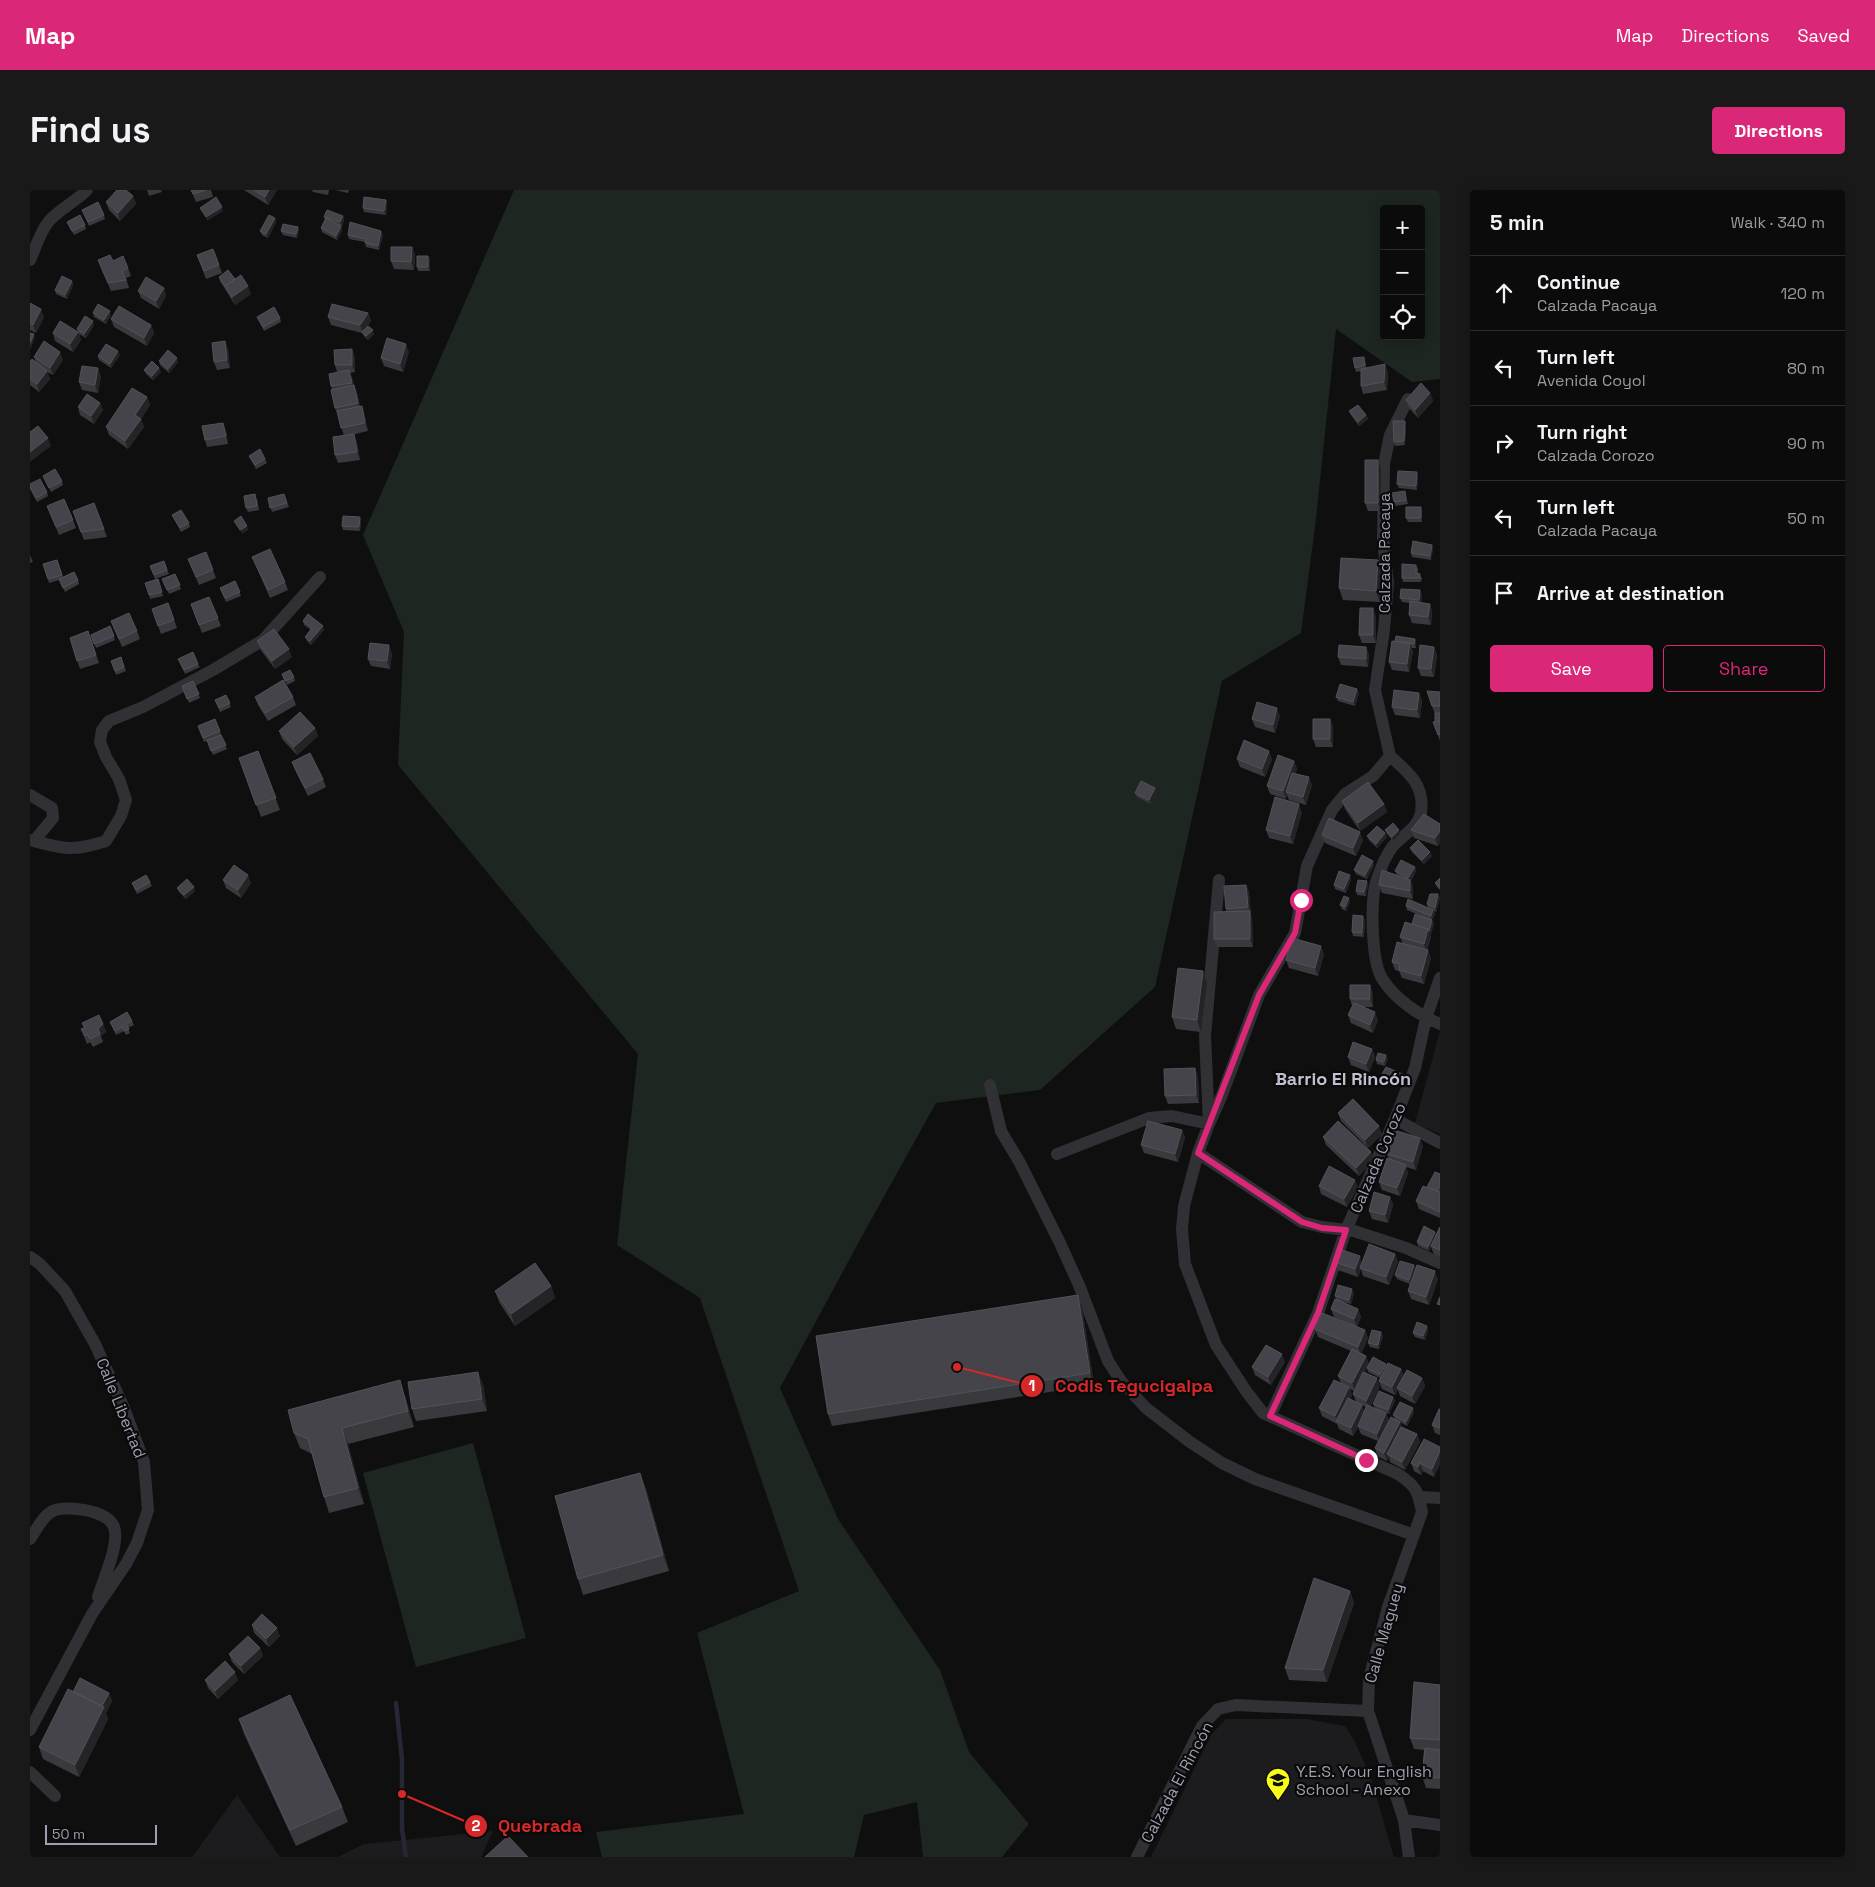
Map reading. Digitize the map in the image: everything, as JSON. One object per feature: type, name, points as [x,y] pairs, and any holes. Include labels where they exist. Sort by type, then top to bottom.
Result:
[{"type":"street","points":[[30,260],[41,234],[50,220],[87,190]]},
{"type":"street","name":"Calzada Pacaya","points":[[1390,756],[1375,690],[1384,630],[1388,583],[1382,540],[1384,464],[1390,435],[1408,399]]},
{"type":"street","points":[[30,795],[52,808],[53,818],[32,840],[64,849],[89,847],[106,841],[121,816],[126,800],[119,779],[106,757],[100,742],[102,730],[108,721],[143,707],[213,670],[263,640],[320,577]]},
{"type":"street","points":[[1440,1024],[1426,1018],[1395,994],[1382,980],[1375,959],[1373,922],[1375,887],[1384,862],[1393,846],[1419,820],[1421,811],[1417,783],[1390,756],[1373,776],[1345,794],[1332,810],[1307,866],[1295,933],[1259,995],[1222,1095],[1208,1124],[1184,1206],[1182,1229],[1185,1264],[1216,1345],[1263,1414],[1398,1474],[1412,1483],[1419,1497],[1440,1498]]},
{"type":"street","points":[[1208,1124],[1205,1036],[1220,880]]},
{"type":"street","name":"Calzada Corozo","points":[[1270,1416],[1318,1313],[1346,1230],[1395,1119],[1415,1068],[1426,1018],[1440,978]]},
{"type":"street","points":[[990,1085],[1001,1131],[1020,1163],[1059,1241],[1079,1285],[1108,1361],[1121,1381],[1146,1408],[1190,1442],[1222,1463],[1255,1478],[1414,1535]]},
{"type":"street","points":[[1057,1154],[1149,1118],[1172,1116],[1208,1124]]},
{"type":"street","points":[[1395,1119],[1440,1143]]},
{"type":"street","points":[[1198,1153],[1302,1222],[1322,1228],[1354,1231],[1406,1248],[1440,1263]]},
{"type":"street","name":"Calle Libertad","points":[[30,1257],[40,1264],[65,1291],[95,1344],[124,1408],[144,1462],[148,1510],[137,1543],[126,1564],[92,1614]]},
{"type":"street","name":"Calle Maguey","points":[[1409,1857],[1404,1820],[1368,1711],[1369,1679],[1388,1607],[1422,1512],[1419,1497]]},
{"type":"street","points":[[30,1540],[44,1518],[51,1512],[72,1508],[94,1512],[108,1519],[113,1525],[115,1541],[92,1614],[30,1730]]},
{"type":"street","points":[[108,1564],[111,1569],[120,1572]]},
{"type":"street","name":"Calzada El Rincón","points":[[1137,1857],[1202,1726],[1218,1709],[1236,1705],[1368,1711]]},
{"type":"street","points":[[30,1772],[55,1796]]},
{"type":"street","points":[[1404,1820],[1440,1825]]},
{"type":"shaded area","points":[[514,190],[1440,190],[1440,379],[1412,382],[1336,329],[1316,519],[1301,633],[1222,681],[1155,987],[1040,1090],[936,1103],[780,1388],[838,1519],[940,1670],[969,1752],[1029,1824],[1002,1857],[923,1857],[917,1802],[864,1815],[854,1857],[602,1857],[596,1832],[744,1814],[697,1633],[799,1591],[700,1298],[617,1245],[638,1054],[398,765],[404,632],[363,535]]},
{"type":"shaded area","points":[[1440,1031],[1440,1134],[1415,1123]]},
{"type":"shaded area","points":[[473,1443],[526,1638],[416,1667],[363,1473]]},
{"type":"shaded area","name":"Y.E.S. Your English School - Anexo","points":[[1226,1719],[1306,1719],[1345,1726],[1355,1742],[1370,1775],[1394,1857],[1151,1857],[1211,1735]]},
{"type":"shaded area","points":[[237,1795],[280,1857],[192,1857]]},
{"type":"shaded area","points":[[493,1831],[481,1857],[338,1857],[364,1844]]},
{"type":"building","points":[[117,190],[126,190],[133,196],[118,213],[106,202]]},
{"type":"building","points":[[191,190],[206,190],[193,194]]},
{"type":"building","points":[[254,190],[269,190],[265,197]]},
{"type":"building","points":[[216,197],[222,207],[206,217],[200,208]]},
{"type":"building","points":[[364,197],[386,200],[384,211],[363,208]]},
{"type":"building","points":[[98,202],[104,215],[88,222],[82,210]]},
{"type":"building","points":[[327,210],[343,216],[340,222],[324,217]]},
{"type":"building","points":[[80,215],[85,225],[72,231],[67,222]]},
{"type":"building","points":[[269,215],[275,218],[266,234],[260,231]]},
{"type":"building","points":[[326,218],[341,226],[336,236],[321,228]]},
{"type":"building","points":[[350,222],[381,231],[378,246],[365,243],[366,239],[348,235]]},
{"type":"building","points":[[283,224],[298,227],[296,234],[281,231]]},
{"type":"building","points":[[391,247],[412,247],[411,262],[391,261]]},
{"type":"building","points":[[213,249],[219,265],[204,271],[197,255]]},
{"type":"building","points":[[110,255],[113,261],[123,256],[128,268],[122,271],[126,280],[108,283],[98,260]]},
{"type":"building","points":[[417,256],[428,256],[428,267],[417,267]]},
{"type":"building","points":[[228,270],[235,279],[225,286],[219,277]]},
{"type":"building","points":[[241,275],[248,286],[232,297],[225,286]]},
{"type":"building","points":[[62,276],[72,281],[65,295],[55,290]]},
{"type":"building","points":[[146,277],[164,288],[156,301],[138,291]]},
{"type":"building","points":[[30,303],[41,309],[33,325],[30,323]]},
{"type":"building","points":[[98,304],[110,311],[104,320],[93,313]]},
{"type":"building","points":[[332,304],[368,313],[360,325],[328,317]]},
{"type":"building","points":[[119,306],[151,325],[144,338],[111,319]]},
{"type":"building","points":[[274,307],[280,318],[263,327],[257,317]]},
{"type":"building","points":[[85,316],[93,321],[84,334],[77,329]]},
{"type":"building","points":[[60,321],[78,332],[70,344],[53,333]]},
{"type":"building","points":[[368,326],[373,330],[366,336],[362,332]]},
{"type":"building","points":[[30,333],[34,334],[30,343]]},
{"type":"building","points":[[387,338],[406,344],[400,364],[381,358]]},
{"type":"building","points":[[44,341],[60,352],[50,368],[34,357]]},
{"type":"building","points":[[225,341],[227,360],[214,362],[212,343]]},
{"type":"building","points":[[106,344],[118,351],[110,364],[98,356]]},
{"type":"building","points":[[352,349],[352,365],[335,365],[334,350]]},
{"type":"building","points":[[168,350],[177,358],[168,369],[159,361]]},
{"type":"building","points":[[1364,357],[1365,365],[1355,368],[1353,358]]},
{"type":"building","points":[[32,359],[47,371],[37,384],[30,379],[30,362]]},
{"type":"building","points":[[152,361],[159,368],[152,376],[144,370]]},
{"type":"building","points":[[1385,364],[1384,382],[1361,386],[1361,369]]},
{"type":"building","points":[[82,366],[98,368],[95,385],[79,382]]},
{"type":"building","points":[[349,370],[352,383],[331,386],[329,374]]},
{"type":"building","points":[[1421,383],[1430,393],[1415,410],[1406,400]]},
{"type":"building","points":[[354,385],[358,403],[335,408],[331,390]]},
{"type":"building","points":[[132,388],[147,397],[135,415],[141,419],[125,441],[106,427]]},
{"type":"building","points":[[87,394],[100,403],[91,416],[78,407]]},
{"type":"building","points":[[1358,405],[1366,415],[1358,422],[1349,411]]},
{"type":"building","points":[[362,406],[365,423],[341,428],[337,411]]},
{"type":"building","points":[[1393,421],[1405,421],[1404,441],[1394,442]]},
{"type":"building","points":[[223,423],[226,436],[205,440],[202,426]]},
{"type":"building","points":[[38,426],[48,438],[30,452],[30,432]]},
{"type":"building","points":[[354,434],[357,452],[335,455],[333,437]]},
{"type":"building","points":[[260,449],[265,459],[255,465],[249,456]]},
{"type":"building","points":[[1365,460],[1378,460],[1378,503],[1365,503]]},
{"type":"building","points":[[55,469],[62,481],[49,488],[43,476]]},
{"type":"building","points":[[1398,471],[1417,472],[1416,486],[1397,484]]},
{"type":"building","points":[[40,479],[47,492],[36,498],[30,484]]},
{"type":"building","points":[[1405,491],[1406,500],[1394,502],[1392,493]]},
{"type":"building","points":[[255,494],[257,506],[246,508],[244,496]]},
{"type":"building","points":[[284,494],[287,503],[270,508],[268,498]]},
{"type":"building","points":[[64,499],[73,520],[56,527],[47,506]]},
{"type":"building","points":[[94,503],[104,529],[81,532],[73,511]]},
{"type":"building","points":[[1406,507],[1421,507],[1421,518],[1406,518]]},
{"type":"building","points":[[181,510],[189,523],[180,528],[172,515]]},
{"type":"building","points":[[241,516],[247,526],[240,530],[234,521]]},
{"type":"building","points":[[343,516],[360,517],[359,527],[342,526]]},
{"type":"building","points":[[1413,541],[1432,545],[1430,556],[1411,553]]},
{"type":"building","points":[[270,549],[285,582],[268,590],[252,557]]},
{"type":"building","points":[[206,552],[213,570],[196,577],[188,559]]},
{"type":"building","points":[[1341,558],[1378,560],[1376,591],[1339,588]]},
{"type":"building","points":[[57,560],[62,575],[48,579],[43,564]]},
{"type":"building","points":[[164,561],[167,570],[154,575],[150,566]]},
{"type":"building","points":[[1402,564],[1416,565],[1416,573],[1420,574],[1420,578],[1402,578]]},
{"type":"building","points":[[74,572],[78,580],[63,588],[59,579]]},
{"type":"building","points":[[175,574],[180,585],[167,590],[162,579]]},
{"type":"building","points":[[158,579],[162,592],[149,595],[145,583]]},
{"type":"building","points":[[235,581],[240,592],[225,598],[220,588]]},
{"type":"building","points":[[1401,589],[1420,590],[1419,600],[1400,598]]},
{"type":"building","points":[[209,597],[218,618],[199,625],[191,604]]},
{"type":"building","points":[[1410,601],[1430,604],[1428,617],[1409,615]]},
{"type":"building","points":[[168,603],[174,620],[158,626],[152,609]]},
{"type":"building","points":[[1360,608],[1373,608],[1373,635],[1359,635]]},
{"type":"building","points":[[129,613],[137,631],[119,639],[111,621]]},
{"type":"building","points":[[308,614],[323,626],[310,641],[305,637],[312,628],[303,621]]},
{"type":"building","points":[[110,626],[114,636],[94,644],[91,635]]},
{"type":"building","points":[[274,629],[289,649],[272,661],[257,641]]},
{"type":"building","points":[[88,631],[96,655],[77,661],[70,638]]},
{"type":"building","points":[[1396,636],[1415,639],[1414,644],[1395,641]]},
{"type":"building","points":[[1392,641],[1410,643],[1407,664],[1389,662]]},
{"type":"building","points":[[370,643],[389,645],[387,661],[368,659]]},
{"type":"building","points":[[1339,645],[1366,647],[1366,659],[1338,657]]},
{"type":"building","points":[[1420,645],[1434,647],[1431,669],[1418,668]]},
{"type":"building","points":[[193,652],[198,664],[184,670],[178,659]]},
{"type":"building","points":[[121,657],[124,667],[115,671],[111,661]]},
{"type":"building","points":[[290,670],[294,677],[285,681],[282,674]]},
{"type":"building","points":[[283,680],[293,697],[265,713],[255,697]]},
{"type":"building","points":[[193,681],[199,694],[187,699],[182,686]]},
{"type":"building","points":[[1340,684],[1357,689],[1353,702],[1336,697]]},
{"type":"building","points":[[1394,690],[1419,693],[1417,710],[1392,707]]},
{"type":"building","points":[[1427,691],[1440,692],[1440,706],[1432,706]]},
{"type":"building","points":[[226,695],[230,703],[219,708],[215,700]]},
{"type":"building","points":[[1257,702],[1277,708],[1273,725],[1252,719]]},
{"type":"building","points":[[300,712],[315,728],[294,747],[279,731]]},
{"type":"building","points":[[1435,713],[1440,713],[1440,721],[1435,722]]},
{"type":"building","points":[[215,719],[220,731],[203,738],[198,726]]},
{"type":"building","points":[[1313,719],[1330,719],[1330,739],[1313,739]]},
{"type":"building","points":[[1440,721],[1440,734],[1438,735],[1433,722]]},
{"type":"building","points":[[221,735],[226,745],[211,751],[207,740]]},
{"type":"building","points":[[1244,740],[1269,751],[1262,769],[1237,759]]},
{"type":"building","points":[[258,751],[276,798],[256,805],[239,758]]},
{"type":"building","points":[[310,753],[323,779],[305,788],[292,762]]},
{"type":"building","points":[[1278,755],[1294,761],[1283,791],[1267,786]]},
{"type":"building","points":[[1292,773],[1309,777],[1303,797],[1286,792]]},
{"type":"building","points":[[1141,781],[1155,788],[1149,800],[1135,793]]},
{"type":"building","points":[[1368,782],[1384,804],[1358,823],[1342,801]]},
{"type":"building","points":[[1275,797],[1299,804],[1290,836],[1266,830]]},
{"type":"building","points":[[1424,814],[1440,824],[1440,831],[1435,838],[1411,830]]},
{"type":"building","points":[[1329,818],[1360,832],[1353,848],[1322,835]]},
{"type":"building","points":[[1393,823],[1399,830],[1392,837],[1385,830]]},
{"type":"building","points":[[1377,826],[1385,833],[1376,844],[1367,836]]},
{"type":"building","points":[[1418,840],[1430,852],[1422,860],[1410,848]]},
{"type":"building","points":[[1362,855],[1373,861],[1365,875],[1354,870]]},
{"type":"building","points":[[1401,860],[1415,867],[1408,878],[1395,871]]},
{"type":"building","points":[[234,865],[248,875],[238,890],[223,880]]},
{"type":"building","points":[[1382,870],[1410,880],[1410,891],[1379,885]]},
{"type":"building","points":[[1339,871],[1350,875],[1344,889],[1334,885]]},
{"type":"building","points":[[146,875],[150,882],[136,890],[132,883]]},
{"type":"building","points":[[1440,878],[1440,888],[1435,883]]},
{"type":"building","points":[[187,879],[194,887],[184,895],[177,888]]},
{"type":"building","points":[[1358,880],[1367,881],[1364,892],[1356,891]]},
{"type":"building","points":[[1246,885],[1248,907],[1226,909],[1224,886]]},
{"type":"building","points":[[1430,894],[1438,894],[1435,908],[1427,904]]},
{"type":"building","points":[[1344,896],[1349,898],[1345,907],[1340,905]]},
{"type":"building","points":[[1408,899],[1433,910],[1431,916],[1406,906]]},
{"type":"building","points":[[1250,911],[1250,939],[1214,939],[1214,912]]},
{"type":"building","points":[[1415,914],[1432,920],[1429,931],[1412,924]]},
{"type":"building","points":[[1353,915],[1363,916],[1362,933],[1352,932]]},
{"type":"building","points":[[1405,922],[1428,929],[1424,944],[1400,937]]},
{"type":"building","points":[[1292,938],[1321,946],[1315,968],[1286,960]]},
{"type":"building","points":[[1397,942],[1428,950],[1421,976],[1399,970],[1400,964],[1392,962]]},
{"type":"building","points":[[1178,968],[1203,971],[1197,1020],[1172,1017]]},
{"type":"building","points":[[1350,985],[1370,985],[1370,999],[1350,999]]},
{"type":"building","points":[[1354,1003],[1375,1012],[1370,1025],[1348,1015]]},
{"type":"building","points":[[127,1012],[132,1021],[126,1024],[129,1029],[124,1031],[122,1027],[115,1031],[110,1022]]},
{"type":"building","points":[[99,1015],[103,1024],[98,1029],[100,1034],[90,1039],[87,1034],[85,1036],[81,1029],[85,1028],[82,1023]]},
{"type":"building","points":[[1353,1042],[1372,1049],[1366,1064],[1348,1057]]},
{"type":"building","points":[[1378,1053],[1386,1055],[1384,1062],[1376,1060]]},
{"type":"building","points":[[1386,1067],[1407,1076],[1403,1084],[1382,1074]]},
{"type":"building","points":[[1195,1068],[1196,1095],[1165,1096],[1164,1069]]},
{"type":"building","points":[[1353,1099],[1379,1126],[1365,1140],[1338,1113]]},
{"type":"building","points":[[1148,1121],[1182,1130],[1175,1154],[1141,1145]]},
{"type":"building","points":[[1338,1121],[1371,1152],[1356,1168],[1323,1137]]},
{"type":"building","points":[[1394,1130],[1420,1138],[1413,1162],[1387,1154]]},
{"type":"building","points":[[1387,1158],[1406,1165],[1397,1188],[1379,1182]]},
{"type":"building","points":[[1329,1166],[1355,1180],[1344,1199],[1319,1186]]},
{"type":"building","points":[[1435,1172],[1440,1174],[1440,1185],[1437,1191],[1427,1187]]},
{"type":"building","points":[[1423,1186],[1440,1192],[1440,1212],[1416,1201]]},
{"type":"building","points":[[1374,1192],[1390,1197],[1385,1215],[1369,1211]]},
{"type":"building","points":[[1424,1226],[1435,1232],[1428,1247],[1417,1242]]},
{"type":"building","points":[[1440,1227],[1440,1250],[1431,1246]]},
{"type":"building","points":[[1369,1244],[1395,1254],[1386,1277],[1360,1268]]},
{"type":"building","points":[[1339,1249],[1360,1256],[1355,1269],[1335,1262]]},
{"type":"building","points":[[1400,1261],[1414,1265],[1409,1280],[1395,1275]]},
{"type":"building","points":[[535,1263],[551,1286],[511,1314],[495,1291]]},
{"type":"building","points":[[1417,1265],[1435,1271],[1426,1297],[1408,1291]]},
{"type":"building","points":[[1338,1285],[1352,1289],[1349,1300],[1335,1296]]},
{"type":"building","points":[[1078,1295],[1090,1373],[828,1414],[816,1336]]},
{"type":"building","points":[[1335,1299],[1358,1309],[1354,1319],[1331,1309]]},
{"type":"building","points":[[1322,1313],[1365,1330],[1358,1347],[1315,1329]]},
{"type":"building","points":[[1417,1322],[1427,1326],[1423,1336],[1413,1333]]},
{"type":"building","points":[[1372,1330],[1381,1332],[1378,1345],[1368,1343]]},
{"type":"building","points":[[1266,1345],[1282,1354],[1268,1377],[1252,1367]]},
{"type":"building","points":[[1352,1349],[1366,1356],[1352,1383],[1338,1376]]},
{"type":"building","points":[[1373,1357],[1386,1364],[1380,1375],[1367,1368]]},
{"type":"building","points":[[1388,1363],[1401,1369],[1392,1387],[1379,1381]]},
{"type":"building","points":[[1407,1370],[1422,1378],[1412,1396],[1397,1388]]},
{"type":"building","points":[[478,1372],[482,1399],[412,1409],[408,1382]]},
{"type":"building","points":[[1363,1372],[1377,1378],[1366,1401],[1353,1394]]},
{"type":"building","points":[[400,1380],[408,1411],[342,1428],[358,1488],[324,1497],[308,1439],[294,1433],[288,1410]]},
{"type":"building","points":[[1334,1380],[1349,1387],[1335,1416],[1319,1408]]},
{"type":"building","points":[[1379,1391],[1393,1397],[1388,1410],[1373,1404]]},
{"type":"building","points":[[1348,1398],[1362,1405],[1351,1428],[1336,1421]]},
{"type":"building","points":[[1400,1402],[1413,1408],[1406,1422],[1393,1415]]},
{"type":"building","points":[[1367,1405],[1386,1413],[1377,1434],[1358,1426]]},
{"type":"building","points":[[1440,1409],[1440,1428],[1432,1425]]},
{"type":"building","points":[[1391,1417],[1400,1422],[1384,1453],[1375,1448]]},
{"type":"building","points":[[1401,1427],[1417,1434],[1402,1462],[1387,1454]]},
{"type":"building","points":[[1424,1439],[1440,1447],[1432,1469],[1420,1463],[1418,1467],[1411,1463]]},
{"type":"building","points":[[640,1473],[663,1555],[578,1579],[555,1496]]},
{"type":"building","points":[[1314,1578],[1350,1591],[1323,1670],[1285,1668]]},
{"type":"building","points":[[262,1614],[277,1628],[266,1639],[252,1625]]},
{"type":"building","points":[[248,1636],[260,1648],[241,1666],[229,1654]]},
{"type":"building","points":[[225,1661],[235,1672],[215,1691],[205,1680]]},
{"type":"building","points":[[80,1678],[109,1693],[102,1706],[73,1692]]},
{"type":"building","points":[[1414,1682],[1440,1685],[1440,1740],[1410,1738]]},
{"type":"building","points":[[68,1689],[104,1707],[75,1765],[39,1747]]},
{"type":"building","points":[[290,1695],[342,1807],[290,1830],[239,1719]]},
{"type":"building","points":[[1425,1748],[1440,1750],[1440,1778],[1422,1776]]},
{"type":"building","points":[[508,1836],[528,1857],[485,1857]]},
{"type":"waterway","points":[[396,1703],[402,1760],[402,1829],[406,1857]]},
{"type":"place","name":"Codis Tegucigalpa","points":[[957,1367]]},
{"type":"place","name":"Quebrada","points":[[402,1794]]},
{"type":"place","name":"Y.E.S. Your English School - Anexo","points":[[1278,1801]]},
{"type":"district","name":"Barrio El Rincón","points":[[1343,1078]]},
{"type":"route","points":[[1301,900],[1295,933],[1259,995],[1198,1153],[1302,1222],[1322,1228],[1346,1230],[1318,1313],[1270,1416],[1366,1460]]}]
